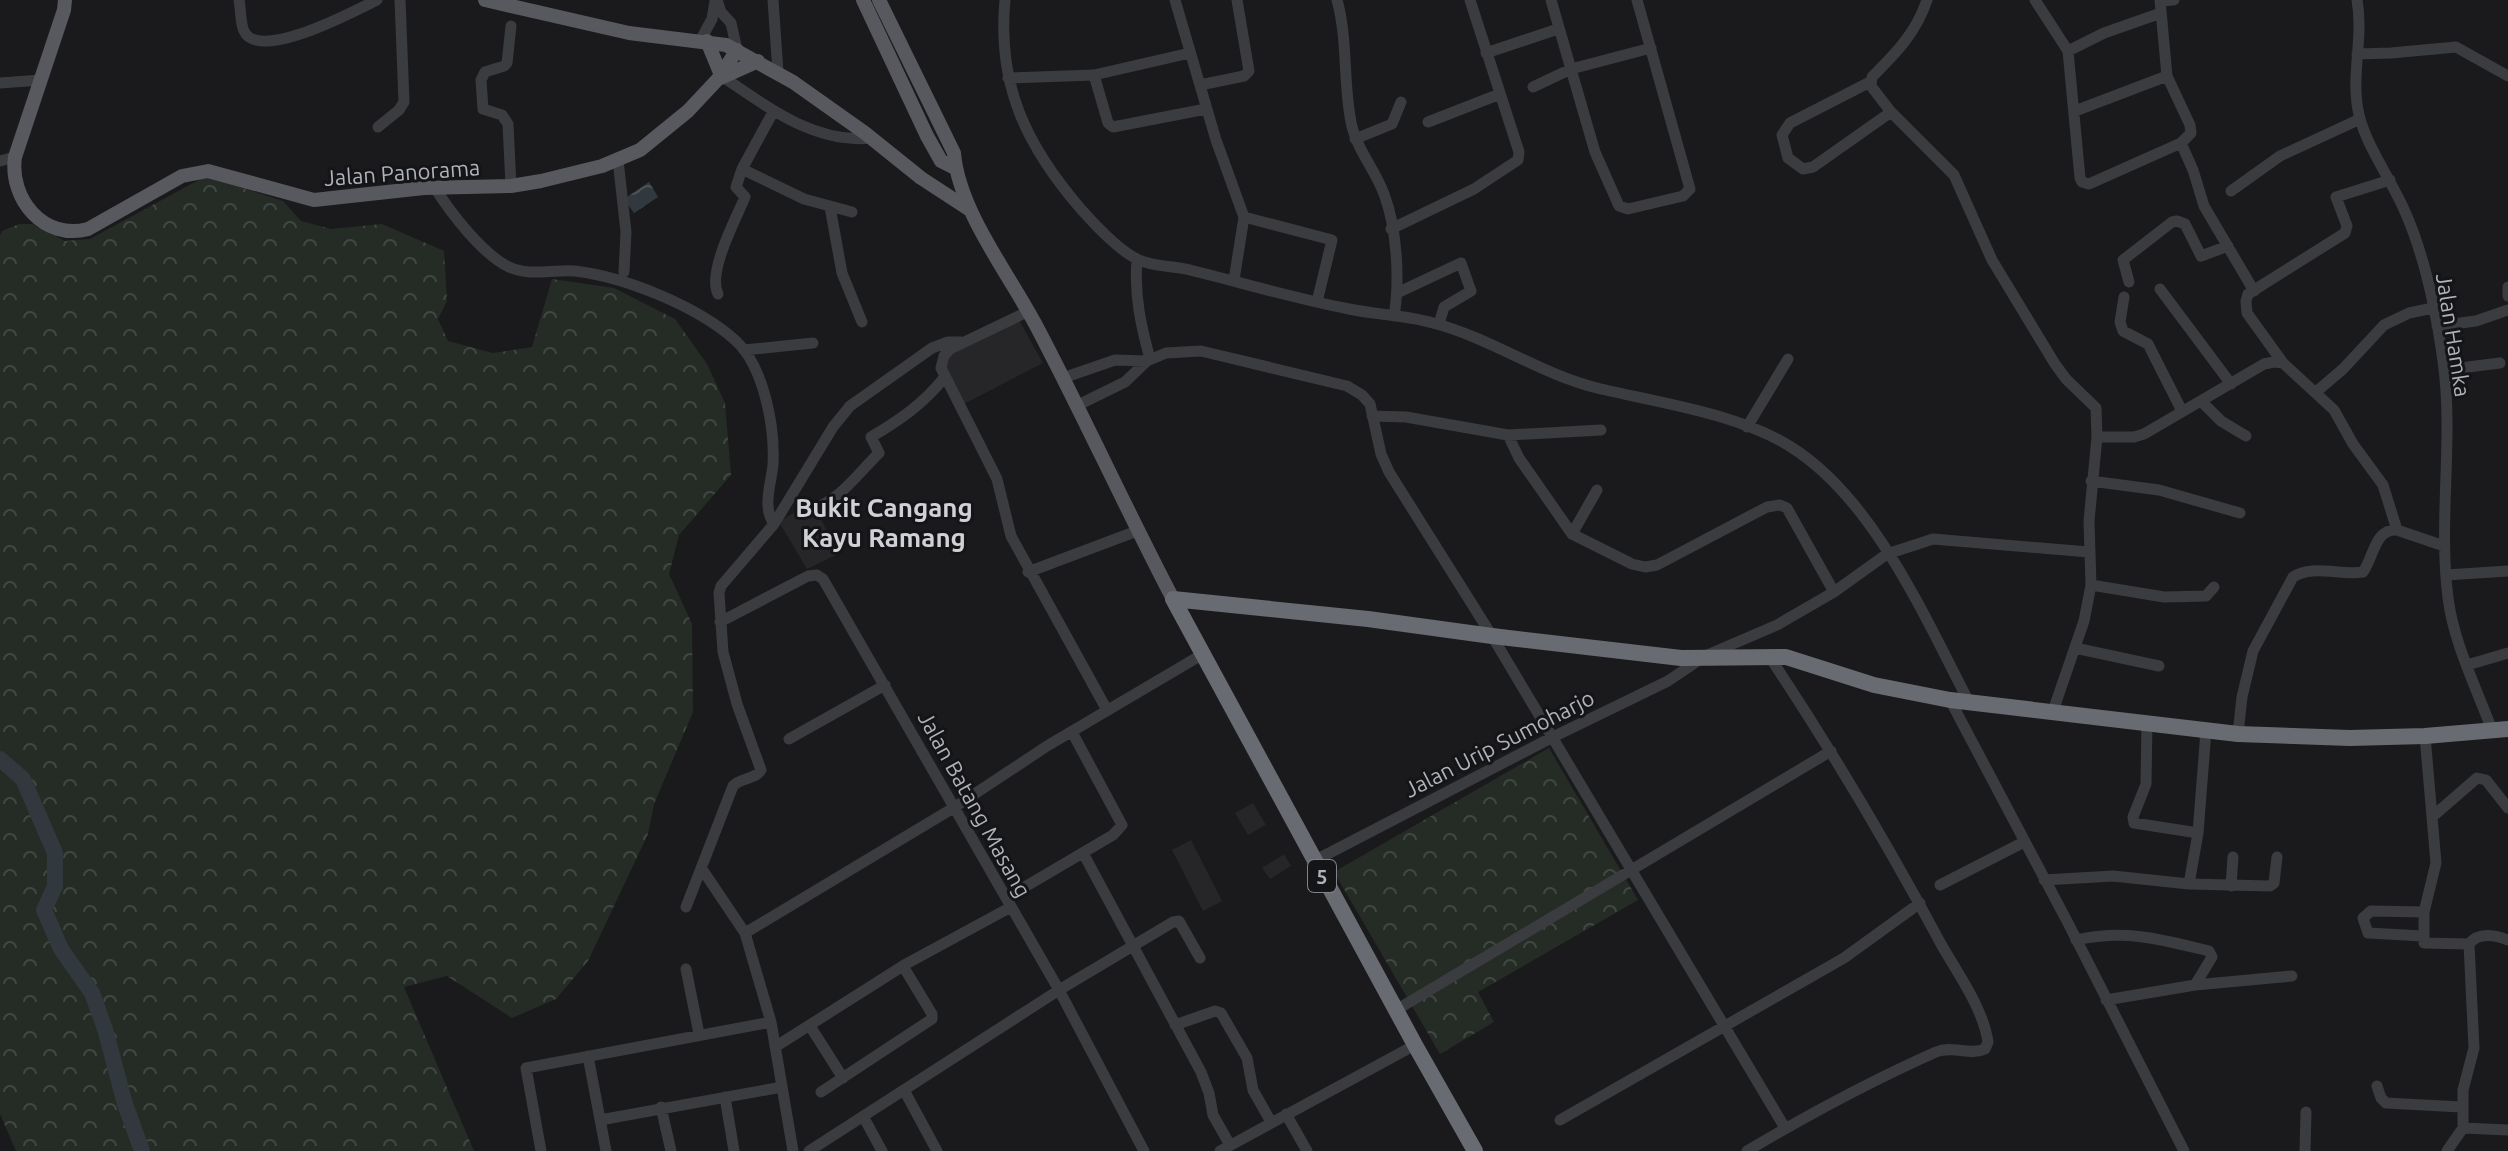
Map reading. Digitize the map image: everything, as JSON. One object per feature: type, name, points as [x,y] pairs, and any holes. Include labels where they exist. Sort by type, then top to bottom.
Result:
[{"type":"highway","points":[[1173,599],[1700,659],[1769,656],[1800,660],[1874,685],[1950,700],[2206,731],[2350,738],[2425,736],[2500,729]]},
{"type":"highway","name":"5","points":[[1173,599],[1475,1151]]},
{"type":"main road","name":"Jalan Panorama","points":[[65,0],[15,157],[13,175],[18,192],[36,217],[53,229],[74,233],[88,229],[196,171],[208,171],[314,200],[435,188],[511,186],[554,178],[618,160],[640,150],[671,127],[720,77],[737,50]]},
{"type":"main road","points":[[485,0],[629,33],[704,41],[737,50],[778,72],[921,178],[970,210]]},
{"type":"main road","points":[[863,0],[927,136],[941,161],[955,168]]},
{"type":"main road","points":[[879,0],[954,153],[955,168],[970,210],[1029,311],[1173,599]]},
{"type":"main road","points":[[704,41],[720,77],[758,61]]},
{"type":"street","points":[[239,0],[244,31],[251,38],[261,40],[312,31],[377,0]]},
{"type":"street","points":[[378,127],[404,102],[400,0]]},
{"type":"street","points":[[704,41],[716,0]]},
{"type":"street","points":[[716,0],[731,23],[737,50]]},
{"type":"street","points":[[773,0],[778,72]]},
{"type":"street","points":[[1005,0],[1003,41],[1008,78],[1030,140],[1096,227],[1137,260],[1234,280],[1317,302],[1439,324],[1571,381],[1747,427],[1788,445],[1811,461],[1859,511],[1922,612],[1969,702]]},
{"type":"street","points":[[1175,0],[1206,109],[1244,217],[1234,280]]},
{"type":"street","points":[[1200,85],[1244,76],[1250,69],[1237,0]]},
{"type":"street","points":[[1337,0],[1344,39],[1349,112],[1355,139],[1384,194],[1391,229],[1397,293],[1394,316]]},
{"type":"street","points":[[1391,229],[1474,189],[1518,160],[1519,152],[1470,0]]},
{"type":"street","points":[[1551,0],[1595,152],[1619,206],[1628,209],[1683,196],[1689,193],[1690,183],[1637,0]]},
{"type":"street","points":[[1891,112],[1813,167],[1803,169],[1788,158],[1782,135],[1790,123],[1870,82],[1909,38],[1927,0]]},
{"type":"street","points":[[2035,0],[2068,51],[2080,178],[2085,184],[2181,143],[2191,133],[2167,76],[2161,5]]},
{"type":"street","points":[[2068,51],[2174,0]]},
{"type":"street","name":"Jalan Hamka","points":[[2357,0],[2359,23],[2355,88],[2360,119],[2418,247],[2444,370],[2444,546],[2453,625],[2467,665],[2500,729]]},
{"type":"street","points":[[511,26],[507,63],[485,72],[481,80],[483,109],[502,115],[508,124],[511,186]]},
{"type":"street","points":[[1486,53],[1558,29]]},
{"type":"street","points":[[2357,54],[2456,47],[2508,76]]},
{"type":"street","points":[[1533,87],[1571,69],[1651,48]]},
{"type":"street","points":[[1008,78],[1094,75],[1190,53]]},
{"type":"street","points":[[1094,75],[1108,123],[1113,127],[1206,109]]},
{"type":"street","points":[[2075,111],[2167,76]]},
{"type":"street","points":[[720,77],[773,112],[834,137],[855,140],[871,138]]},
{"type":"street","points":[[0,83],[41,80]]},
{"type":"street","points":[[1870,82],[1891,112],[1954,175],[1992,260],[2055,364],[2073,386],[2094,403],[2097,437],[2091,481],[2091,585],[2075,648],[2053,711]]},
{"type":"street","points":[[1428,122],[1500,94]]},
{"type":"street","points":[[1355,139],[1392,124],[1397,119],[1401,102]]},
{"type":"street","points":[[718,294],[715,283],[718,266],[745,197],[736,188],[742,169],[773,112]]},
{"type":"street","points":[[2231,191],[2288,152],[2360,119]]},
{"type":"street","points":[[2181,143],[2204,206],[2254,291]]},
{"type":"street","points":[[0,161],[15,157]]},
{"type":"street","points":[[618,160],[626,232],[624,272]]},
{"type":"street","points":[[742,169],[804,199],[852,212]]},
{"type":"street","points":[[2390,180],[2336,197],[2347,226],[2345,233],[2254,291],[2246,301],[2247,313],[2283,363],[2334,410],[2353,444],[2383,485],[2397,530]]},
{"type":"street","points":[[435,188],[453,216],[510,267],[525,272],[565,270],[592,273],[639,286],[733,338],[744,350],[760,384],[770,420],[773,452],[768,505],[769,517],[774,524]]},
{"type":"street","points":[[830,207],[842,273],[862,322]]},
{"type":"street","points":[[1244,217],[1332,240],[1317,302]]},
{"type":"street","points":[[2129,282],[2123,260],[2172,222],[2185,224],[2201,256],[2228,246]]},
{"type":"street","points":[[1137,260],[1139,322],[1149,360]]},
{"type":"street","points":[[1397,293],[1461,263],[1471,291],[1444,307],[1439,324]]},
{"type":"street","points":[[2508,287],[2508,296]]},
{"type":"street","points":[[2160,289],[2231,384]]},
{"type":"street","points":[[2124,297],[2120,322],[2123,331],[2148,344],[2182,411]]},
{"type":"street","points":[[2316,392],[2384,325],[2409,313],[2433,308]]},
{"type":"street","points":[[2437,326],[2476,321],[2508,310]]},
{"type":"street","points":[[1029,311],[961,342],[944,356],[941,368],[987,456],[1000,491],[1008,528],[1028,572],[1107,710]]},
{"type":"street","points":[[686,907],[733,786],[757,776],[761,770],[721,646],[719,593],[724,580],[774,524],[833,427],[850,406],[932,348],[948,342],[961,342]]},
{"type":"street","points":[[744,350],[813,343]]},
{"type":"street","points":[[1076,406],[1125,382],[1149,360],[1166,353],[1201,351],[1347,386],[1362,395],[1370,404],[1381,454],[1389,472],[1492,636],[1785,1128]]},
{"type":"street","points":[[1747,427],[1788,359]]},
{"type":"street","points":[[1063,378],[1115,360],[1149,360]]},
{"type":"street","points":[[2097,437],[2144,434],[2264,364],[2283,363]]},
{"type":"street","points":[[2444,370],[2500,363]]},
{"type":"street","points":[[808,509],[818,509],[834,498],[879,453],[871,437],[927,399],[944,378]]},
{"type":"street","points":[[2201,401],[2221,421],[2246,436]]},
{"type":"street","points":[[1372,416],[1406,417],[1508,435],[1601,430]]},
{"type":"street","points":[[1508,435],[1526,468],[1572,534],[1632,564],[1650,567],[1767,507],[1780,505],[1787,508],[1834,592]]},
{"type":"street","points":[[2091,481],[2159,490],[2240,513]]},
{"type":"street","points":[[1572,534],[1597,490]]},
{"type":"street","points":[[2238,734],[2242,697],[2253,651],[2293,577],[2300,572],[2363,572],[2380,536],[2388,530],[2397,530],[2444,546]]},
{"type":"street","points":[[1028,572],[1137,531]]},
{"type":"street","name":"Jalan Urip Sumoharjo","points":[[1314,861],[1554,742],[1668,681],[1700,659],[1777,625],[1834,592],[1887,554],[1933,539],[2089,552]]},
{"type":"street","points":[[2446,575],[2508,571]]},
{"type":"street","name":"Jalan Batang Masang","points":[[720,622],[808,576],[817,575],[823,579],[1059,990],[1144,1151]]},
{"type":"street","points":[[2091,585],[2164,597],[2206,596],[2214,587]]},
{"type":"street","points":[[2075,648],[2159,666]]},
{"type":"street","points":[[2467,665],[2508,653]]},
{"type":"street","points":[[745,933],[1203,654]]},
{"type":"street","points":[[1747,1151],[1785,1128],[1940,1051],[1978,1053],[1987,1046],[1988,1037],[1920,903],[1831,751],[1769,656]]},
{"type":"street","points":[[789,739],[885,685]]},
{"type":"street","points":[[1950,700],[2184,1151]]},
{"type":"street","points":[[2147,722],[2146,784],[2133,817],[2134,823],[2198,833]]},
{"type":"street","points":[[2189,884],[2198,833],[2206,731]]},
{"type":"street","points":[[775,1047],[1113,835],[1122,825],[1072,732]]},
{"type":"street","points":[[2425,736],[2436,863],[2424,912],[2424,943],[2469,944],[2485,936],[2508,940]]},
{"type":"street","points":[[1396,1010],[1831,751]]},
{"type":"street","points":[[2432,817],[2477,778],[2486,780],[2508,808]]},
{"type":"street","points":[[1940,885],[2024,842]]},
{"type":"street","points":[[1083,853],[1201,1072],[1213,1115],[1233,1147],[1271,1122],[1415,1045]]},
{"type":"street","points":[[2231,886],[2233,857]]},
{"type":"street","points":[[2044,880],[2113,876],[2189,884],[2270,886],[2274,883],[2277,857]]},
{"type":"street","points":[[702,869],[745,933],[771,1022],[793,1151]]},
{"type":"street","points":[[1560,1120],[1844,958],[1920,903]]},
{"type":"street","points":[[2423,936],[2368,933],[2363,918],[2371,911],[2424,912]]},
{"type":"street","points":[[809,1151],[1059,990],[1179,921],[1200,958]]},
{"type":"street","points":[[2076,940],[2104,934],[2140,934],[2209,951],[2212,957],[2195,985]]},
{"type":"street","points":[[2447,1151],[2463,1128],[2461,1107],[2474,1048],[2469,944]]},
{"type":"street","points":[[821,1092],[932,1019],[932,1014],[903,966]]},
{"type":"street","points":[[686,969],[699,1034]]},
{"type":"street","points":[[2106,1000],[2195,985],[2292,976]]},
{"type":"street","points":[[1175,1025],[1215,1011],[1221,1013],[1247,1058],[1251,1084],[1271,1122]]},
{"type":"street","points":[[541,1151],[525,1070],[771,1022]]},
{"type":"street","points":[[810,1026],[843,1078]]},
{"type":"street","points":[[588,1056],[606,1151]]},
{"type":"street","points":[[2377,1086],[2386,1103],[2461,1107]]},
{"type":"street","points":[[600,1120],[782,1087]]},
{"type":"street","points":[[904,1090],[937,1151]]},
{"type":"street","points":[[725,1097],[734,1151]]},
{"type":"street","points":[[661,1107],[671,1151]]},
{"type":"street","points":[[2305,1151],[2306,1112]]},
{"type":"street","points":[[1286,1114],[1307,1151]]},
{"type":"street","points":[[863,1116],[882,1151]]},
{"type":"street","points":[[2463,1128],[2508,1130]]},
{"type":"shaded area","points":[[1019,320],[1043,363],[962,405],[945,370],[950,354]]},
{"type":"shaded area","points":[[809,503],[817,511],[838,554],[807,569],[779,522]]},
{"type":"shaded area","points":[[1253,803],[1266,825],[1248,835],[1235,813]]},
{"type":"shaded area","points":[[1191,840],[1222,901],[1203,911],[1172,850]]},
{"type":"shaded area","points":[[1284,854],[1291,866],[1270,879],[1262,868]]},
{"type":"green space","points":[[206,176],[283,201],[301,221],[331,229],[382,224],[444,251],[447,301],[438,319],[448,341],[493,353],[532,347],[552,279],[614,288],[675,319],[707,364],[725,403],[731,475],[679,535],[669,574],[692,624],[693,712],[654,804],[648,834],[588,961],[556,999],[512,1018],[447,976],[404,987],[474,1151],[16,1151],[0,1114],[0,236],[2,231],[19,224],[32,224],[65,241],[90,239]]},
{"type":"green space","points":[[1549,748],[1638,900],[1478,992],[1494,1022],[1440,1054],[1334,872]]},
{"type":"water","points":[[649,182],[658,197],[634,213],[624,199]]},
{"type":"waterway","points":[[0,759],[23,779],[55,853],[55,886],[44,910],[61,949],[92,993],[142,1151]]},
{"type":"district","name":"Bukit Cangang Kayu Ramang","points":[[884,522]]}]
